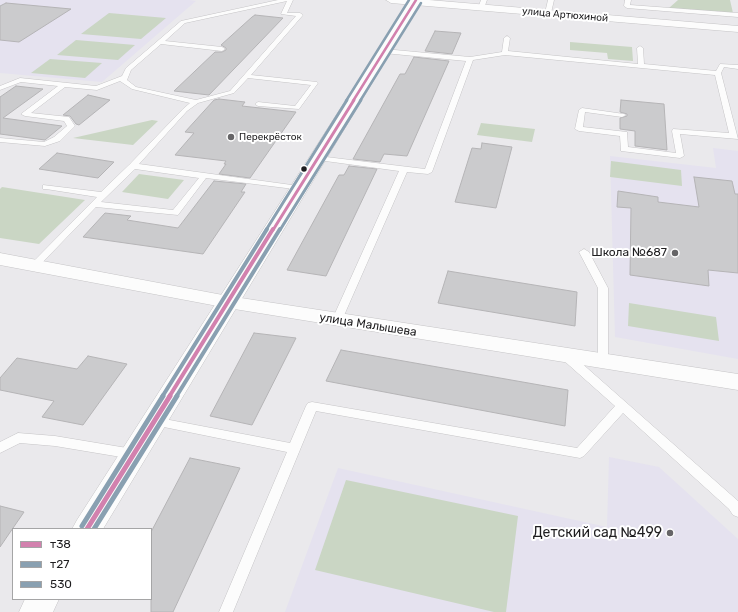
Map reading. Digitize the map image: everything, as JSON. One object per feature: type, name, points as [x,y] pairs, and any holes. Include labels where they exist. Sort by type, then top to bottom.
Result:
[{"type":"main road","points":[[88,528],[415,1]]},
{"type":"main road","points":[[35,612],[42,600]]},
{"type":"street","name":"улица Артюхиной","points":[[391,0],[482,4],[548,13],[738,29]]},
{"type":"street","name":"улица Малышева","points":[[0,259],[228,302],[602,362],[738,382]]},
{"type":"lane","points":[[196,102],[134,88],[123,81],[124,77],[128,69],[183,22],[285,0]]},
{"type":"lane","points":[[34,266],[133,166],[185,110],[196,102],[232,92],[300,15],[284,14],[290,0]]},
{"type":"lane","points":[[548,13],[551,0]]},
{"type":"lane","points":[[628,0],[627,6],[738,15]]},
{"type":"lane","points":[[505,53],[508,38]]},
{"type":"lane","points":[[159,42],[222,49]]},
{"type":"lane","points":[[640,48],[642,66]]},
{"type":"lane","points":[[384,51],[470,59],[505,53],[718,73]]},
{"type":"lane","points":[[318,158],[428,172],[470,59]]},
{"type":"lane","points":[[622,115],[582,110],[579,129],[624,134],[624,149],[680,156],[676,131],[735,136],[718,73],[722,65],[738,67]]},
{"type":"lane","points":[[246,76],[315,83],[297,108],[258,104]]},
{"type":"lane","points":[[0,88],[20,80],[97,88],[124,77]]},
{"type":"lane","points":[[0,140],[45,144],[57,139],[71,126],[66,119],[25,114],[62,84]]},
{"type":"lane","points":[[133,166],[299,188]]},
{"type":"lane","points":[[337,320],[404,169]]},
{"type":"lane","points":[[94,204],[175,214],[204,176],[199,175]]},
{"type":"lane","points":[[46,187],[104,195]]},
{"type":"lane","points":[[584,252],[603,288],[602,362]]},
{"type":"lane","points":[[566,356],[737,507]]},
{"type":"lane","points":[[226,612],[312,406],[580,453],[622,406]]},
{"type":"lane","points":[[154,421],[294,449]]},
{"type":"lane","points":[[0,448],[18,438],[55,441],[133,454]]},
{"type":"shaded area","points":[[0,0],[196,1],[102,82],[0,73]]},
{"type":"shaded area","name":"Школа №687","points":[[713,148],[738,151],[738,359],[615,337],[610,156],[716,168]]},
{"type":"shaded area","points":[[609,457],[659,467],[738,539],[738,612],[285,612],[338,468],[607,527]]},
{"type":"green space","points":[[678,0],[730,0],[733,13],[669,8]]},
{"type":"green space","points":[[109,13],[166,18],[141,39],[81,34]]},
{"type":"green space","points":[[76,40],[135,45],[118,60],[57,55]]},
{"type":"green space","points":[[570,42],[632,47],[633,61],[608,59],[607,53],[570,50]]},
{"type":"green space","points":[[50,59],[102,63],[85,78],[31,73]]},
{"type":"green space","points":[[152,120],[158,121],[133,145],[73,138]]},
{"type":"green space","points":[[481,123],[535,129],[532,142],[477,135]]},
{"type":"green space","points":[[611,161],[681,170],[682,186],[610,177]]},
{"type":"green space","points":[[139,174],[184,180],[168,199],[122,192]]},
{"type":"green space","points":[[2,187],[85,200],[39,244],[0,238],[0,189]]},
{"type":"green space","points":[[629,303],[716,317],[719,341],[628,326]]},
{"type":"green space","points":[[346,480],[518,516],[506,612],[494,612],[315,570]]},
{"type":"building","points":[[6,3],[71,9],[19,42],[0,40],[0,6]]},
{"type":"building","points":[[255,15],[283,18],[209,95],[174,91],[215,52],[222,52],[226,50],[226,48],[221,45]]},
{"type":"building","points":[[435,31],[461,33],[452,54],[425,51]]},
{"type":"building","points":[[414,57],[449,61],[407,156],[384,154],[380,162],[353,159],[400,74],[405,74]]},
{"type":"building","points":[[16,86],[43,89],[3,118],[62,126],[45,140],[0,134],[0,97]]},
{"type":"building","points":[[88,95],[110,100],[79,125],[76,124],[70,116],[63,115]]},
{"type":"building","points":[[219,99],[245,102],[242,106],[296,112],[250,178],[219,174],[226,164],[224,164],[226,161],[175,155],[194,133],[185,132],[214,100]]},
{"type":"building","points":[[621,100],[664,104],[667,150],[635,146],[635,131],[620,129],[620,118],[627,116],[627,114],[620,112]]},
{"type":"building","points":[[482,143],[512,147],[496,208],[455,202],[472,148],[481,149]]},
{"type":"building","points":[[57,153],[114,162],[98,178],[39,169]]},
{"type":"building","points":[[349,166],[377,169],[326,276],[287,270],[339,175],[344,175]]},
{"type":"building","points":[[694,177],[732,181],[735,194],[738,194],[738,273],[708,270],[709,286],[630,275],[631,208],[617,207],[618,191],[658,197],[658,202],[699,207]]},
{"type":"building","points":[[214,181],[246,184],[241,192],[245,192],[203,254],[83,237],[105,213],[131,216],[127,220],[178,228]]},
{"type":"building","points":[[448,271],[577,292],[575,326],[438,303]]},
{"type":"building","points":[[254,333],[296,338],[252,425],[210,416]]},
{"type":"building","points":[[341,350],[568,390],[565,426],[326,381]]},
{"type":"building","points":[[88,356],[127,364],[83,425],[42,417],[54,401],[0,390],[0,378],[17,358],[77,369]]},
{"type":"building","points":[[190,458],[240,468],[173,612],[151,612],[152,530]]},
{"type":"building","points":[[0,506],[24,512],[12,528],[0,547]]},
{"type":"transit line","name":"530","points":[[82,526],[409,0]]},
{"type":"transit line","name":"т38","points":[[88,528],[416,0]]},
{"type":"transit line","name":"т27","points":[[95,528],[421,3]]},
{"type":"place","name":"Перекрёсток","points":[[231,137]]},
{"type":"place","name":"Школа №687","points":[[675,253]]},
{"type":"place","name":"Детский сад №499","points":[[670,533]]}]
